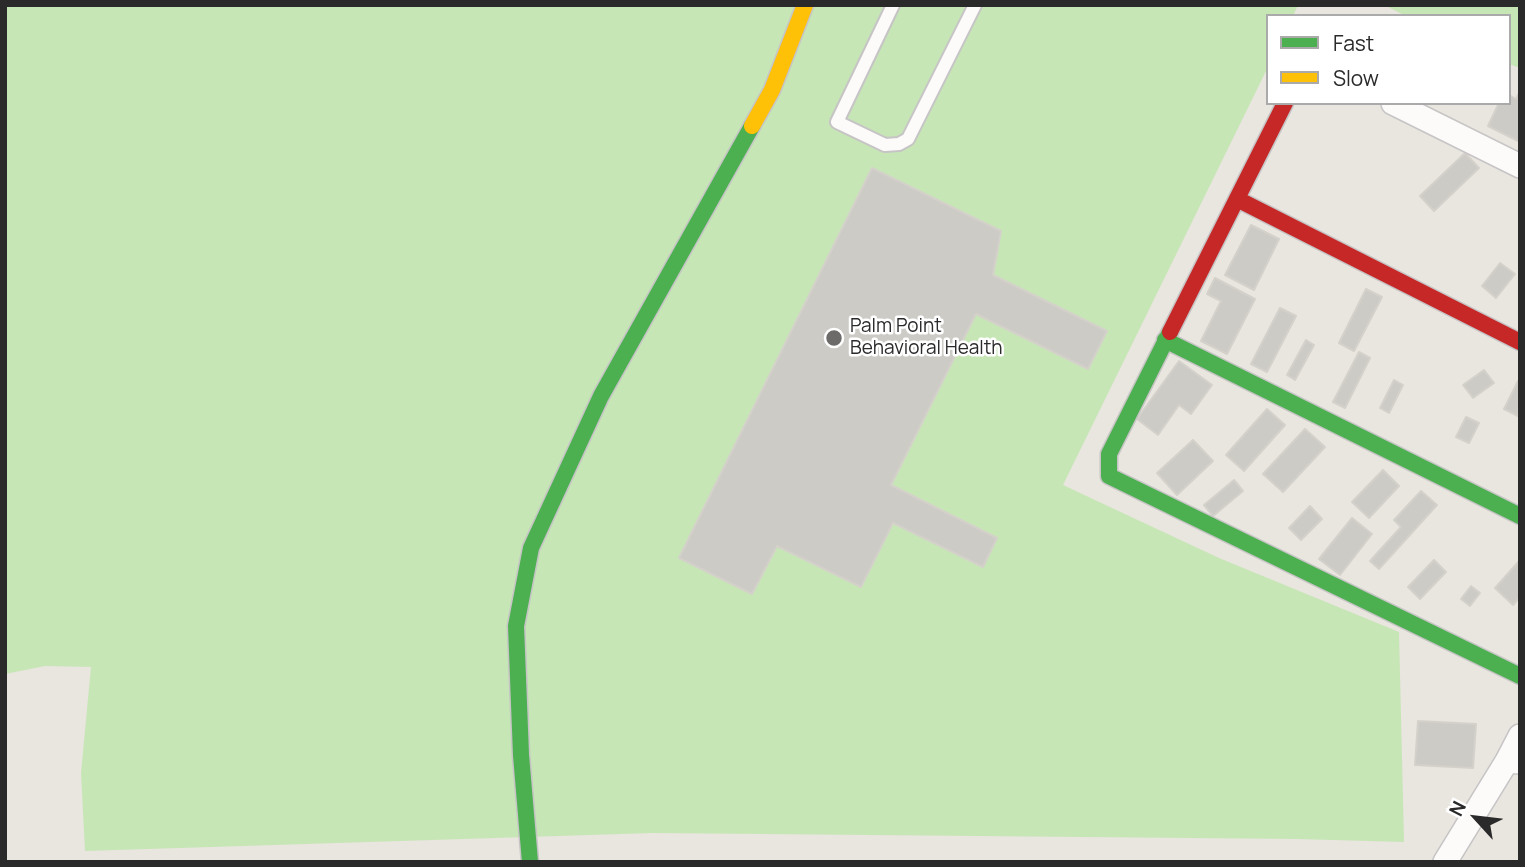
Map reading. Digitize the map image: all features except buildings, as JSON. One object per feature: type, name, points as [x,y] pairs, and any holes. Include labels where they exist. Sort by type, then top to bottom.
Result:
[{"type":"street","points":[[530,862],[521,755],[516,626],[531,548],[601,396],[772,90],[805,5]]},
{"type":"street","points":[[1284,105],[1109,454],[1109,476],[1520,676]]},
{"type":"street","points":[[1397,105],[1520,166]]},
{"type":"street","points":[[1237,199],[1520,342]]},
{"type":"street","points":[[1165,340],[1520,516]]},
{"type":"street","points":[[1445,862],[1514,762],[1520,736]]},
{"type":"lane","points":[[893,5],[837,122],[885,145],[899,144],[908,139],[975,5]]},
{"type":"green space","points":[[5,5],[1298,5],[1294,14],[1266,14],[1266,71],[1063,485],[1219,558],[1399,632],[1404,842],[653,833],[85,851],[81,773],[91,667],[45,666],[5,674]]},
{"type":"green space","points":[[1384,5],[1520,5],[1520,68],[1511,65],[1511,14],[1402,14]]},
{"type":"traffic: fast","points":[[530,862],[521,755],[516,626],[531,548],[601,396],[752,126]]},
{"type":"traffic: fast","points":[[1170,332],[1109,454],[1109,476],[1520,676]]},
{"type":"traffic: fast","points":[[1165,340],[1520,516]]},
{"type":"traffic: slow","points":[[752,126],[772,90],[805,5]]},
{"type":"traffic: jam","points":[[1170,332],[1284,105]]},
{"type":"traffic: jam","points":[[1237,199],[1520,342]]},
{"type":"place","name":"Palm Point Behavioral Health","points":[[834,338]]}]
